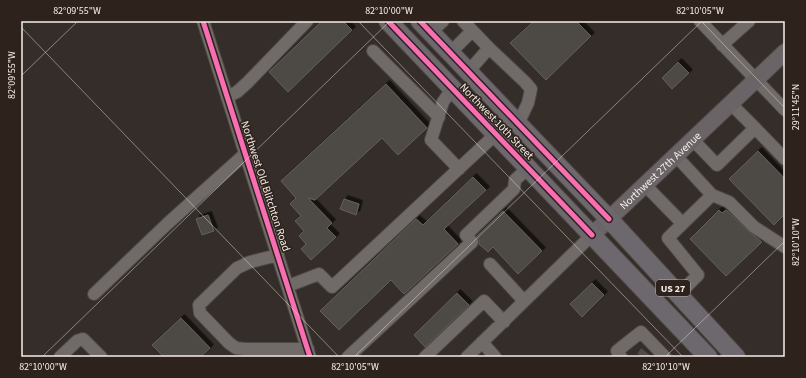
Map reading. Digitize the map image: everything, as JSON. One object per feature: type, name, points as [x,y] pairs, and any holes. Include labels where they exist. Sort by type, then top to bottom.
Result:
[{"type":"highway","name":"Northwest 10th Street","points":[[388,21],[708,357]]},
{"type":"highway","name":"Northwest 10th Street","points":[[431,25],[450,53],[609,219],[736,357]]},
{"type":"highway","points":[[452,88],[468,72]]},
{"type":"main road","name":"Northwest 27th Avenue","points":[[592,235],[785,52]]},
{"type":"street","name":"Northwest Old Blitchton Road","points":[[203,21],[309,353]]},
{"type":"street","points":[[227,97],[238,92],[306,21]]},
{"type":"street","points":[[463,21],[531,89],[528,103],[518,124]]},
{"type":"street","points":[[700,21],[785,110]]},
{"type":"street","points":[[722,45],[748,21]]},
{"type":"street","points":[[450,53],[472,31]]},
{"type":"street","points":[[468,72],[489,48]]},
{"type":"street","points":[[372,50],[439,117]]},
{"type":"street","points":[[452,88],[443,102],[431,140],[459,169]]},
{"type":"street","points":[[731,104],[785,159]]},
{"type":"street","points":[[693,140],[717,165],[755,128]]},
{"type":"street","points":[[288,286],[319,274],[332,287],[496,134]]},
{"type":"street","points":[[94,294],[167,224],[245,154]]},
{"type":"street","points":[[676,156],[712,195],[729,202],[754,227],[785,247]]},
{"type":"street","points":[[348,357],[472,242],[466,235],[514,189],[515,180],[528,168]]},
{"type":"street","points":[[645,185],[682,223]]},
{"type":"street","points":[[679,294],[698,275],[668,238],[712,195]]},
{"type":"street","name":"Northwest 27th Avenue","points":[[467,357],[592,235]]},
{"type":"street","points":[[278,254],[250,262],[237,268],[199,305],[200,313],[229,343],[236,348],[309,353]]},
{"type":"street","points":[[490,264],[524,301]]},
{"type":"street","points":[[425,357],[484,301],[504,322]]},
{"type":"street","points":[[615,355],[640,332],[657,353]]},
{"type":"street","points":[[60,357],[77,341],[83,339],[101,357]]},
{"type":"street","points":[[482,342],[495,357]]},
{"type":"building","points":[[322,21],[343,21],[352,30],[288,92],[269,72]]},
{"type":"building","points":[[534,21],[576,21],[591,36],[546,80],[510,43]]},
{"type":"building","points":[[678,62],[689,73],[672,89],[662,78]]},
{"type":"building","points":[[386,84],[427,128],[398,155],[382,138],[315,200],[308,198],[332,223],[327,228],[336,237],[311,260],[301,249],[306,244],[299,236],[304,231],[295,221],[301,216],[290,204],[296,198],[281,181]]},
{"type":"building","points":[[758,151],[785,179],[785,214],[774,225],[729,179]]},
{"type":"building","points":[[473,177],[486,190],[444,229],[458,244],[404,294],[391,280],[339,330],[320,311],[416,219],[423,225]]},
{"type":"building","points":[[344,199],[359,204],[356,215],[340,209]]},
{"type":"building","points":[[719,210],[722,213],[726,210],[762,242],[726,276],[690,239]]},
{"type":"building","points":[[503,211],[542,251],[518,274],[493,247],[488,252],[479,244],[477,236]]},
{"type":"building","points":[[208,215],[214,231],[202,235],[196,219]]},
{"type":"building","points":[[592,283],[604,295],[582,317],[570,304]]},
{"type":"building","points":[[457,293],[469,305],[425,347],[414,335]]},
{"type":"building","points":[[181,318],[210,348],[200,357],[164,357],[152,345]]},
{"type":"tunnel","points":[[642,357],[646,352]]},
{"type":"cycle path","points":[[203,21],[310,357]]},
{"type":"cycle path","points":[[388,21],[592,235]]},
{"type":"cycle path","points":[[420,21],[609,219]]}]
